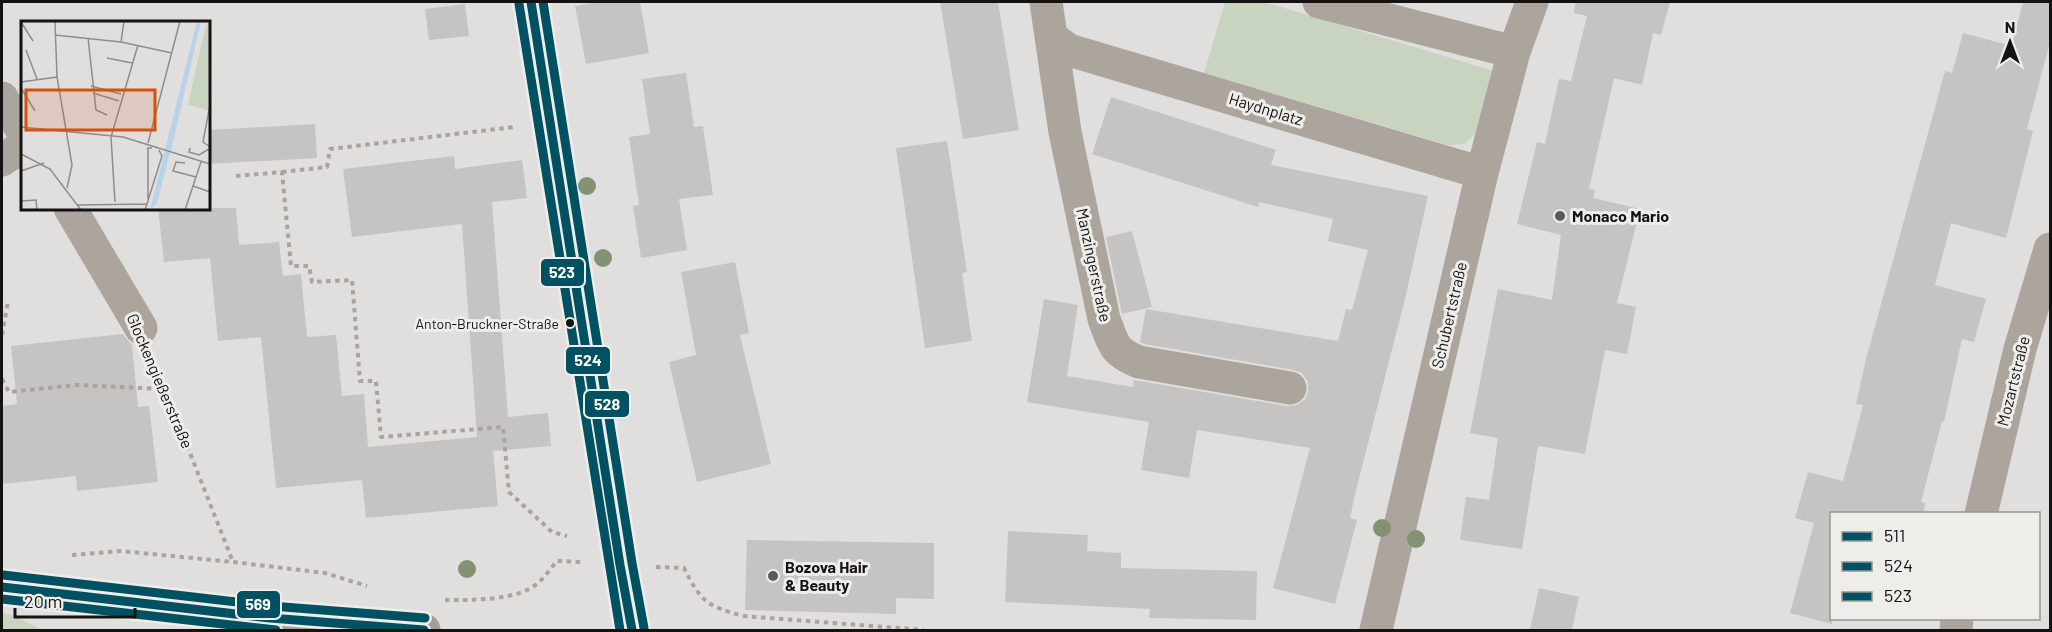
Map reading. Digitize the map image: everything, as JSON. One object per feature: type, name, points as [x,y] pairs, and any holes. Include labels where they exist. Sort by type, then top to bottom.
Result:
[{"type":"main road","points":[[2,587],[270,624],[424,630]]},
{"type":"street","points":[[531,2],[632,630]]},
{"type":"street","name":"Manzingerstraße","points":[[1046,2],[1065,132],[1104,319],[1112,341],[1122,356],[1139,362],[1290,388]]},
{"type":"street","points":[[1319,2],[1514,52]]},
{"type":"street","name":"Schubertstraße","points":[[1376,630],[1482,173],[1514,52],[1532,2]]},
{"type":"street","name":"Haydnplatz","points":[[1052,39],[1070,50],[1482,173]]},
{"type":"street","points":[[2,98],[21,128]]},
{"type":"street","points":[[2,160],[21,148]]},
{"type":"street","name":"Glockengießerstraße","points":[[71,210],[141,328]]},
{"type":"street","name":"Mozartstraße","points":[[1981,512],[2020,349],[2050,249]]},
{"type":"path","points":[[236,176],[327,166],[330,149],[516,126]]},
{"type":"path","points":[[282,172],[291,266],[309,266],[312,282],[352,280],[360,381],[376,381],[381,437],[503,427],[509,492],[552,532],[567,536]]},
{"type":"path","points":[[2,335],[8,302]]},
{"type":"path","name":"Glockengießerstraße","points":[[141,328],[233,562]]},
{"type":"path","points":[[2,379],[9,392],[77,385],[165,389]]},
{"type":"path","points":[[62,555],[121,551],[233,562],[325,573],[371,587]]},
{"type":"path","points":[[444,600],[483,600],[515,594],[537,584],[557,561]]},
{"type":"path","points":[[684,568],[695,591],[705,602],[720,610],[744,616],[924,630]]},
{"type":"green space","points":[[1225,2],[1264,2],[1494,71],[1475,134],[1464,144],[1448,145],[1204,73]]},
{"type":"green space","points":[[2,613],[13,615],[42,630],[2,630]]},
{"type":"building","points":[[597,2],[640,2],[649,53],[586,64],[575,6]]},
{"type":"building","points":[[940,2],[998,2],[1019,130],[963,139]]},
{"type":"building","points":[[1575,2],[1670,2],[1661,35],[1653,33],[1642,85],[1614,78],[1589,189],[1595,190],[1593,198],[1640,209],[1617,303],[1636,307],[1627,354],[1605,350],[1585,454],[1538,446],[1522,549],[1460,540],[1466,497],[1489,500],[1498,438],[1470,433],[1498,289],[1552,300],[1561,235],[1517,224],[1537,142],[1545,144],[1559,79],[1571,81],[1587,16],[1574,13]]},
{"type":"building","points":[[2023,2],[2050,2],[2050,42],[2027,129],[2033,131],[2006,238],[1951,223],[1935,285],[1986,299],[1974,342],[1962,339],[1944,422],[1942,421],[1921,502],[1925,503],[1924,512],[1830,512],[1830,620],[1832,624],[1790,613],[1814,523],[1795,518],[1808,472],[1843,481],[1863,405],[1856,404],[1866,359],[1945,71],[1952,73],[1963,33],[2012,46]]},
{"type":"building","points":[[465,4],[469,36],[429,40],[425,9]]},
{"type":"building","points":[[686,73],[694,127],[703,126],[713,195],[679,199],[687,250],[641,258],[633,206],[639,205],[629,137],[650,134],[642,79]]},
{"type":"building","points":[[1111,97],[1276,150],[1271,165],[1428,196],[1405,299],[1355,494],[1350,518],[1357,520],[1335,604],[1273,588],[1310,448],[1197,430],[1189,478],[1141,470],[1149,422],[1027,402],[1044,299],[1078,305],[1067,376],[1133,387],[1134,380],[1287,406],[1297,405],[1305,399],[1308,382],[1302,373],[1144,344],[1140,342],[1146,309],[1338,341],[1346,309],[1352,310],[1368,250],[1328,241],[1333,219],[1259,202],[1258,207],[1092,154]]},
{"type":"building","points":[[315,124],[317,158],[210,164],[210,130]]},
{"type":"building","points":[[947,141],[967,272],[962,273],[972,341],[925,348],[896,148]]},
{"type":"building","points":[[454,156],[455,169],[522,160],[527,198],[492,202],[508,417],[548,413],[551,446],[493,451],[498,506],[366,518],[362,480],[276,488],[261,337],[218,341],[210,258],[164,262],[158,210],[236,208],[239,245],[279,242],[283,276],[301,274],[307,337],[336,335],[342,396],[364,394],[368,447],[477,437],[462,224],[352,237],[343,169]]},
{"type":"building","points":[[1132,231],[1152,307],[1122,314],[1106,237]]},
{"type":"building","points":[[735,262],[749,333],[740,335],[771,464],[697,482],[669,362],[696,355],[681,272]]},
{"type":"building","points":[[123,334],[132,345],[138,407],[149,406],[158,482],[77,491],[76,476],[2,484],[2,406],[17,404],[11,346]]},
{"type":"building","points":[[1008,531],[1088,535],[1087,551],[1121,553],[1121,568],[1257,571],[1256,620],[1149,618],[1150,609],[1005,602]]},
{"type":"building","points":[[747,540],[934,543],[934,599],[896,598],[896,614],[745,610]]},
{"type":"building","points":[[1539,588],[1579,597],[1572,630],[1530,630]]},
{"type":"transit line","name":"524","points":[[531,2],[632,630]]},
{"type":"transit line","name":"528","points":[[543,2],[644,628]]},
{"type":"transit line","name":"523","points":[[519,4],[620,630]]},
{"type":"transit line","name":"569","points":[[3,575],[271,606],[425,618]]},
{"type":"transit line","name":"511","points":[[2,587],[270,618],[424,630]]},
{"type":"transit line","points":[[2,599],[276,630]]},
{"type":"place","name":"Monaco Mario","points":[[1560,216]]},
{"type":"place","name":"Anton-Bruckner-Straße","points":[[570,323]]},
{"type":"place","name":"Bozova Hair & Beauty","points":[[773,576]]}]
